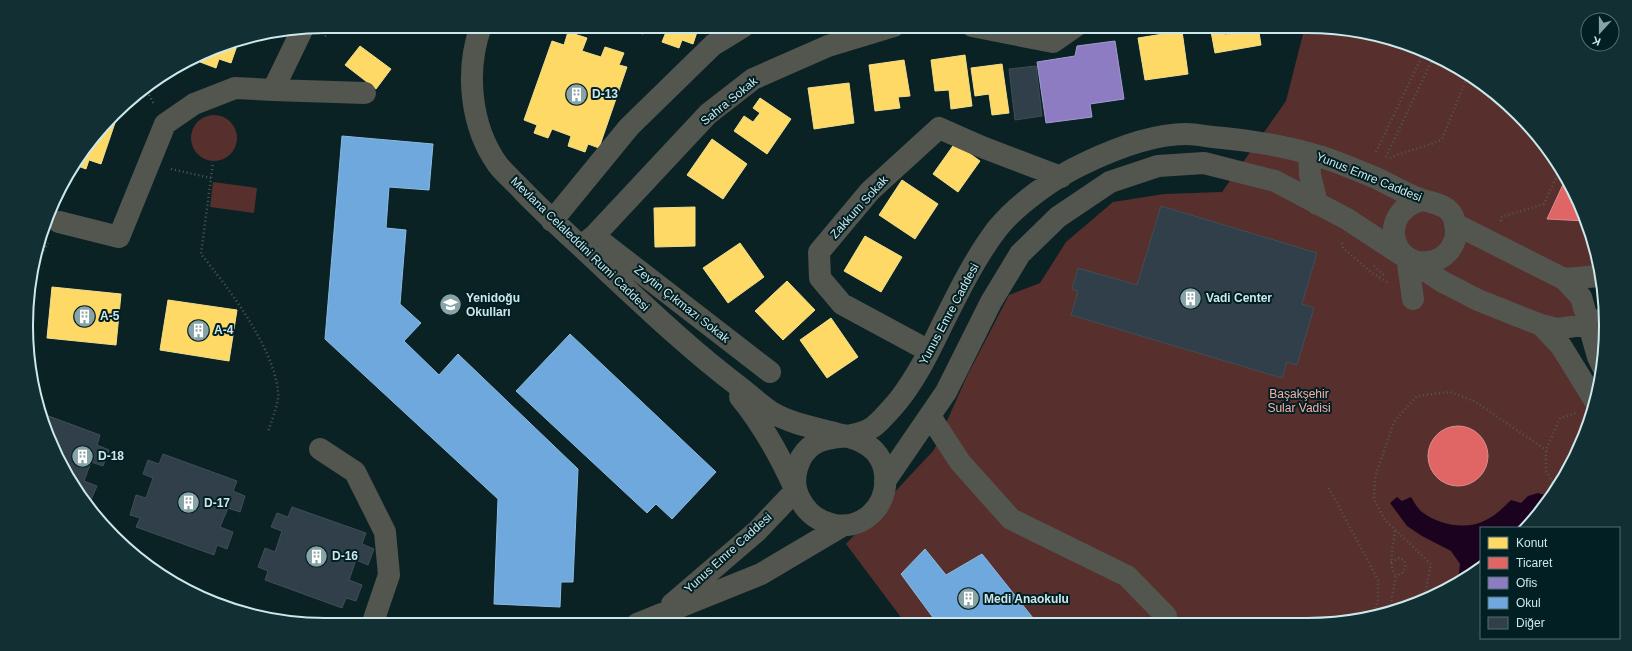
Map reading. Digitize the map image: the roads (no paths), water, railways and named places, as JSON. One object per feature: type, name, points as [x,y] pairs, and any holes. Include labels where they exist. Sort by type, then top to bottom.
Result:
[{"type":"street","name":"Mevlana Celaleddini Rumi Caddesi","points":[[479,33],[472,67],[474,105],[483,135],[498,164],[552,221],[588,241],[661,322],[718,371],[774,413],[802,426],[848,436]]},
{"type":"street","points":[[552,221],[629,127],[713,45],[733,33]]},
{"type":"street","name":"Sahra Sokak","points":[[588,241],[708,114],[753,79],[859,33]]},
{"type":"street","points":[[1007,33],[1053,42],[1066,33]]},
{"type":"street","points":[[273,90],[300,35]]},
{"type":"street","points":[[59,222],[119,237],[165,124],[194,104],[235,88],[365,93]]},
{"type":"street","name":"Zakkum Sokak","points":[[929,351],[842,304],[820,278],[819,252],[870,191],[939,128],[982,147],[1061,177]]},
{"type":"street","name":"Yunus Emre Caddesi","points":[[848,436],[869,446],[880,457],[885,472],[886,487],[880,502],[870,515],[857,523],[842,526],[826,525],[813,516],[802,504],[796,490],[795,477],[798,464],[805,453],[814,444],[826,438],[848,436],[871,428],[897,401],[919,372],[965,278],[999,226],[1037,192],[1078,166],[1128,143],[1184,134],[1235,139],[1309,153],[1386,182],[1422,200],[1429,200],[1444,206],[1453,217],[1455,224]]},
{"type":"street","points":[[1309,153],[1310,175],[1317,204]]},
{"type":"street","name":"Yunus Emre Caddesi","points":[[885,481],[946,392],[991,302],[1020,254],[1058,217],[1110,182],[1158,166],[1204,163],[1275,180],[1346,219],[1443,282],[1478,300],[1541,325],[1557,329],[1597,321]]},
{"type":"street","points":[[1413,298],[1406,257],[1395,241],[1393,231],[1395,222],[1404,207],[1422,200]]},
{"type":"street","points":[[1406,257],[1425,263],[1443,257],[1450,250],[1455,240],[1455,224],[1564,279],[1581,297],[1597,321],[1599,333]]},
{"type":"street","name":"Zeytin Çıkmazı Sokak","points":[[588,241],[770,372]]},
{"type":"street","points":[[1564,279],[1594,276]]},
{"type":"street","points":[[1541,325],[1561,346],[1591,394]]},
{"type":"street","name":"Mevlana Celaleddini Rumi Caddesi","points":[[718,371],[752,411],[778,451],[796,490]]},
{"type":"street","points":[[930,416],[960,462],[1011,519],[1127,576],[1166,616],[1166,618]]},
{"type":"street","points":[[320,449],[356,472],[385,532],[389,575],[374,618]]},
{"type":"street","name":"Yunus Emre Caddesi","points":[[659,615],[757,531],[796,490]]},
{"type":"street","name":"Yunus Emre Caddesi","points":[[652,618],[761,574],[842,526]]},
{"type":"place","name":"D-13","points":[[576,94]]},
{"type":"place","name":"Vadi Center","points":[[1190,298]]},
{"type":"place","name":"Yenidoğu Okulları","points":[[451,305]]},
{"type":"place","name":"A-5","points":[[84,316]]},
{"type":"place","name":"A-4","points":[[198,330]]},
{"type":"place","name":"D-18","points":[[83,456]]},
{"type":"place","name":"D-17","points":[[188,503]]},
{"type":"place","name":"D-16","points":[[317,556]]},
{"type":"place","name":"Medi Anaokulu","points":[[968,599]]},
{"type":"park label","name":"Başakşehir Sular Vadisi","points":[[1299,401]]}]
